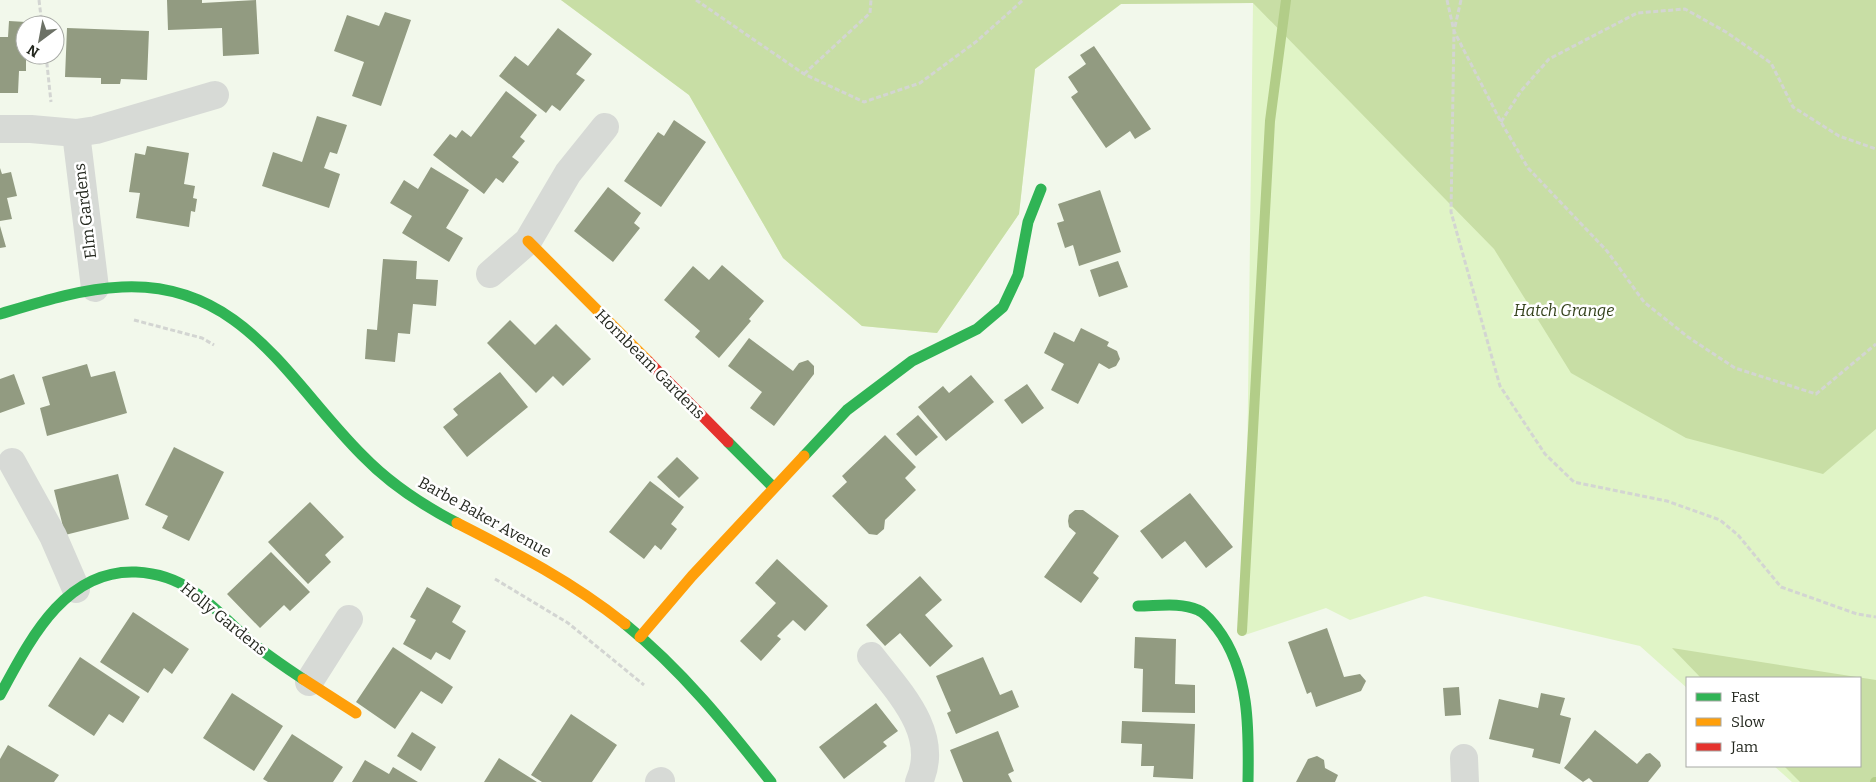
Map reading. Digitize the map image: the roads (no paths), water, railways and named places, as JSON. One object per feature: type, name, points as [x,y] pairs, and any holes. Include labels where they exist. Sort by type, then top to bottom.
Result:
[{"type":"street","points":[[0,129],[31,129],[65,133],[96,130],[215,95]]},
{"type":"street","points":[[490,274],[528,241],[568,173],[605,127]]},
{"type":"street","name":"Elm Gardens","points":[[65,133],[95,288]]},
{"type":"street","points":[[640,637],[773,487],[847,410],[912,361],[977,329],[990,320],[1003,307],[1018,276],[1028,222],[1041,188]]},
{"type":"street","name":"Hornbeam Gardens","points":[[528,241],[773,487]]},
{"type":"street","name":"Barbe Baker Avenue","points":[[0,314],[95,288],[129,286],[164,290],[195,298],[219,308],[238,320],[260,340],[359,454],[386,478],[441,514],[573,586],[640,637],[688,683],[729,728],[770,782]]},
{"type":"street","points":[[12,462],[53,536],[76,589]]},
{"type":"street","name":"Holly Gardens","points":[[0,695],[40,630],[59,605],[76,589],[107,576],[133,570],[148,572],[176,581],[205,600],[260,649],[356,713]]},
{"type":"street","points":[[1138,606],[1180,606],[1200,610],[1216,626],[1230,647],[1246,706],[1249,753],[1248,782]]},
{"type":"street","points":[[309,682],[349,619]]},
{"type":"street","points":[[871,656],[915,715],[923,734],[926,752],[924,770],[919,782]]},
{"type":"waterway","points":[[1242,631],[1270,121],[1286,0]]},
{"type":"park label","name":"Hatch Grange","points":[[1564,310]]}]
